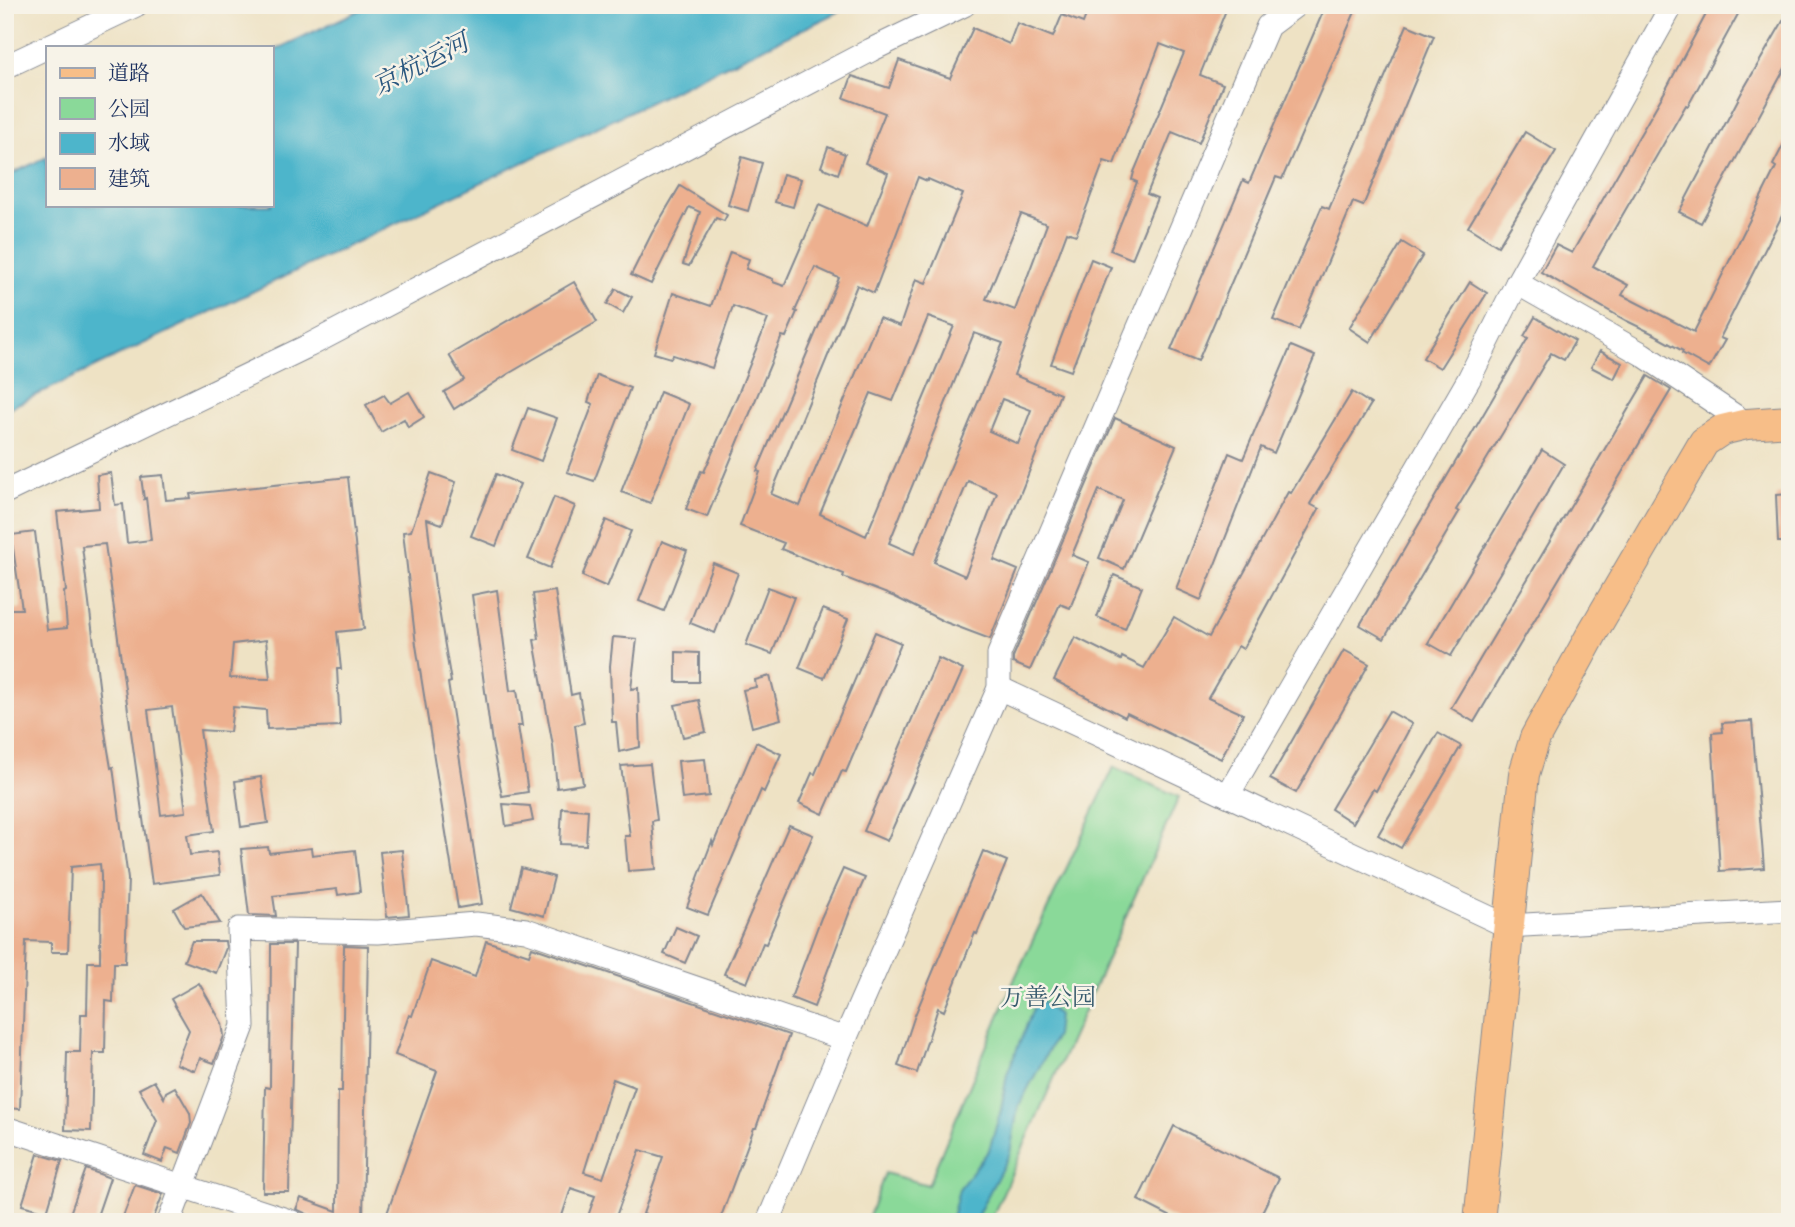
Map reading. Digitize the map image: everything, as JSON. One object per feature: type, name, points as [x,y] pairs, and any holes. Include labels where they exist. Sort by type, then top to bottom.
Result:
[{"type":"main road","points":[[1479,1222],[1524,774],[1535,738],[1594,630],[1704,442],[1722,430],[1747,424],[1790,421]]},
{"type":"street","points":[[49,46],[136,5]]},
{"type":"street","points":[[5,492],[308,346],[871,50],[964,5]]},
{"type":"street","points":[[768,1222],[999,688],[999,654],[1268,26],[1296,5]]},
{"type":"street","points":[[1228,795],[1469,379],[1517,283],[1672,5]]},
{"type":"street","points":[[5,67],[46,48]]},
{"type":"street","points":[[1517,283],[1642,354],[1747,424]]},
{"type":"street","points":[[999,688],[1507,926],[1790,910]]},
{"type":"street","points":[[169,1222],[243,1026],[239,929],[378,932],[476,924],[526,930],[845,1039]]},
{"type":"street","points":[[5,1128],[292,1222]]},
{"type":"green space","name":"万善公园","points":[[1114,767],[1179,797],[990,1222],[867,1222],[885,1173],[928,1185],[1015,978]]},
{"type":"water","name":"京杭运河","points":[[370,5],[853,5],[5,410],[5,177],[46,157],[46,206],[273,206],[273,51]]},
{"type":"water","points":[[1038,997],[1058,1015],[1056,1036],[1018,1107],[1010,1153],[979,1212],[977,1222],[951,1222],[959,1189],[989,1150],[1001,1110],[1007,1074]]},
{"type":"building","points":[[1090,5],[1228,5],[1200,75],[1223,84],[1199,143],[1172,132],[1147,194],[1157,198],[1132,259],[1110,250],[1137,182],[1132,180],[1134,172],[1184,53],[1160,44],[1114,164],[1104,161],[1076,235],[1067,232],[1014,375],[1060,394],[994,560],[1018,570],[990,639],[945,622],[895,597],[843,577],[844,574],[781,549],[784,543],[740,526],[760,472],[757,471],[839,278],[815,267],[786,337],[782,336],[707,517],[686,509],[738,394],[768,319],[733,306],[712,368],[673,355],[671,358],[654,353],[673,293],[711,306],[730,252],[749,259],[746,269],[784,286],[819,205],[867,226],[888,173],[865,163],[885,113],[844,98],[852,76],[889,88],[899,60],[950,78],[973,28],[1009,44],[1017,23],[1053,37],[1062,15],[1083,23]],"holes":[[[918,177],[963,194],[926,283],[916,279],[900,326],[879,318],[800,506],[771,494],[857,285],[874,293]],[[1021,214],[1047,224],[1015,310],[986,299]],[[928,317],[954,326],[866,536],[820,514],[871,393],[893,401]],[[974,333],[1003,343],[914,554],[889,543]],[[1002,399],[1031,410],[1018,444],[989,431]],[[968,481],[997,493],[965,576],[934,562]]]},
{"type":"building","points":[[1326,5],[1341,5],[1355,12],[1282,179],[1276,177],[1198,361],[1171,350],[1243,180],[1249,183]]},
{"type":"building","points":[[1711,5],[1743,5],[1688,106],[1686,105],[1593,266],[1628,285],[1622,295],[1694,332],[1776,167],[1773,165],[1790,132],[1790,200],[1720,338],[1725,340],[1709,368],[1660,337],[1541,272],[1556,245],[1572,253]]},
{"type":"building","points":[[1790,9],[1790,59],[1701,223],[1679,212],[1743,90]]},
{"type":"building","points":[[1407,25],[1434,36],[1363,206],[1353,202],[1299,330],[1273,320],[1322,206],[1329,209]]},
{"type":"building","points":[[1525,132],[1556,151],[1498,246],[1468,227]]},
{"type":"building","points":[[828,147],[845,154],[838,174],[821,167]]},
{"type":"building","points":[[742,157],[762,163],[748,211],[728,205]]},
{"type":"building","points":[[783,174],[801,179],[793,207],[775,202]]},
{"type":"building","points":[[680,186],[727,215],[724,221],[716,218],[689,266],[683,264],[700,212],[689,207],[651,284],[631,275]]},
{"type":"building","points":[[1402,242],[1423,255],[1370,342],[1349,328]]},
{"type":"building","points":[[1091,259],[1111,267],[1071,371],[1051,364]]},
{"type":"building","points":[[574,282],[597,322],[454,409],[444,392],[464,380],[449,355]]},
{"type":"building","points":[[1470,282],[1487,293],[1440,368],[1423,358]]},
{"type":"building","points":[[616,289],[632,297],[623,313],[607,304]]},
{"type":"building","points":[[1535,317],[1575,341],[1564,360],[1551,353],[1456,510],[1459,512],[1384,639],[1360,625],[1528,338],[1524,336]]},
{"type":"building","points":[[1291,346],[1315,356],[1274,453],[1261,447],[1201,600],[1176,589],[1229,453],[1243,459]]},
{"type":"building","points":[[1600,351],[1622,363],[1614,379],[1591,367]]},
{"type":"building","points":[[597,375],[630,388],[594,481],[567,472],[593,404],[588,402]]},
{"type":"building","points":[[1648,376],[1671,390],[1474,722],[1451,708]]},
{"type":"building","points":[[409,392],[424,417],[408,427],[404,419],[381,432],[366,405],[384,395],[390,403]]},
{"type":"building","points":[[660,392],[689,404],[650,503],[621,492]]},
{"type":"building","points":[[1352,392],[1371,404],[1310,504],[1319,509],[1243,649],[1238,646],[1208,698],[1243,714],[1221,759],[1127,713],[1125,717],[1054,680],[1075,637],[1121,660],[1122,657],[1144,668],[1174,617],[1209,637],[1288,492],[1291,493]]},
{"type":"building","points":[[528,408],[557,418],[541,461],[512,450]]},
{"type":"building","points":[[1115,418],[1176,446],[1124,569],[1099,558],[1123,500],[1099,490],[1072,555],[1089,562],[1070,608],[1060,604],[1030,670],[1013,663],[1013,657]]},
{"type":"building","points":[[1542,450],[1564,464],[1451,656],[1428,643]]},
{"type":"building","points":[[111,473],[115,505],[123,504],[127,543],[151,540],[141,477],[163,475],[166,500],[191,498],[190,494],[348,477],[364,629],[337,632],[341,669],[337,669],[340,726],[267,729],[266,710],[233,707],[230,732],[200,730],[214,831],[187,835],[190,855],[217,852],[220,875],[152,884],[105,544],[82,546],[104,726],[111,768],[113,767],[128,879],[125,963],[114,963],[113,1002],[106,1001],[105,1053],[93,1053],[91,1131],[65,1130],[67,1052],[80,1052],[81,1014],[87,1014],[88,962],[100,962],[100,864],[71,867],[68,952],[51,952],[51,942],[26,941],[20,1109],[5,1108],[5,925],[7,871],[10,872],[5,826],[5,609],[22,609],[11,535],[35,532],[47,630],[67,628],[66,591],[57,512],[99,508],[97,475]],"holes":[[[266,640],[270,679],[230,678],[233,644]],[[172,707],[186,812],[161,815],[148,710]]]},
{"type":"building","points":[[431,473],[456,482],[442,524],[427,519],[451,682],[448,683],[482,904],[458,908],[416,645],[403,532],[411,531]]},
{"type":"building","points":[[496,474],[520,484],[496,546],[471,536]]},
{"type":"building","points":[[1790,494],[1790,542],[1778,542],[1776,495]]},
{"type":"building","points":[[554,497],[575,506],[550,568],[528,559]]},
{"type":"building","points":[[606,520],[631,531],[607,587],[582,576]]},
{"type":"building","points":[[662,541],[687,551],[664,611],[639,601]]},
{"type":"building","points":[[713,563],[738,573],[715,633],[690,623]]},
{"type":"building","points":[[1114,575],[1142,587],[1125,629],[1097,617]]},
{"type":"building","points":[[768,587],[794,597],[772,654],[746,645]]},
{"type":"building","points":[[497,590],[510,691],[517,690],[522,726],[518,726],[528,792],[502,796],[472,595]]},
{"type":"building","points":[[555,591],[571,695],[579,693],[584,723],[575,725],[583,784],[557,788],[553,746],[534,640],[539,639],[533,594]]},
{"type":"building","points":[[823,609],[848,619],[824,678],[799,668]]},
{"type":"building","points":[[875,632],[901,643],[846,772],[842,771],[823,814],[799,803],[812,773],[815,774]]},
{"type":"building","points":[[613,637],[637,639],[631,689],[638,688],[640,747],[619,752],[616,722],[612,722],[610,666]]},
{"type":"building","points":[[1344,650],[1369,664],[1296,793],[1270,779]]},
{"type":"building","points":[[676,652],[699,653],[699,682],[676,682]]},
{"type":"building","points":[[938,658],[963,670],[887,841],[864,831]]},
{"type":"building","points":[[770,676],[781,719],[752,727],[743,690],[756,687],[755,680]]},
{"type":"building","points":[[699,700],[706,732],[683,737],[675,705]]},
{"type":"building","points":[[1389,711],[1412,724],[1376,791],[1373,789],[1353,823],[1331,809]]},
{"type":"building","points":[[1752,721],[1764,868],[1720,871],[1712,733],[1723,732],[1722,723]]},
{"type":"building","points":[[1438,733],[1461,746],[1401,848],[1378,835]]},
{"type":"building","points":[[756,742],[781,754],[764,792],[761,790],[708,915],[687,907],[712,841],[713,845]]},
{"type":"building","points":[[705,759],[709,796],[682,799],[678,761]]},
{"type":"building","points":[[650,764],[657,820],[652,821],[656,869],[628,871],[625,836],[630,836],[621,766]]},
{"type":"building","points":[[261,777],[268,823],[241,827],[235,781]]},
{"type":"building","points":[[503,804],[530,806],[533,821],[506,826]]},
{"type":"building","points":[[562,808],[588,810],[586,845],[560,844]]},
{"type":"building","points":[[789,825],[813,835],[747,983],[724,974]]},
{"type":"building","points":[[268,847],[269,853],[311,848],[312,855],[355,850],[360,892],[338,895],[337,889],[273,896],[276,916],[249,915],[241,849]]},
{"type":"building","points":[[402,850],[409,915],[387,917],[380,852]]},
{"type":"building","points":[[983,851],[1007,861],[944,1011],[938,1008],[917,1073],[898,1066],[915,1015]]},
{"type":"building","points":[[521,868],[554,877],[544,916],[511,907]]},
{"type":"building","points":[[843,869],[865,878],[814,1007],[791,998]]},
{"type":"building","points":[[202,893],[220,923],[184,927],[174,909]]},
{"type":"building","points":[[676,927],[697,936],[685,963],[664,954]]},
{"type":"building","points":[[192,941],[225,941],[226,948],[216,973],[184,961]]},
{"type":"building","points":[[486,941],[529,955],[532,947],[789,1035],[719,1222],[665,1222],[643,1214],[663,1157],[640,1150],[614,1222],[586,1222],[595,1196],[571,1188],[560,1222],[384,1222],[437,1071],[395,1055],[409,1015],[412,1016],[431,961],[475,977]],"holes":[[[613,1079],[635,1087],[603,1178],[584,1172]]]},
{"type":"building","points":[[271,944],[295,944],[289,1192],[263,1192],[265,1087],[270,1088]]},
{"type":"building","points":[[344,945],[368,946],[363,1222],[324,1222],[296,1209],[301,1198],[337,1211],[338,1091],[342,1091]]},
{"type":"building","points":[[199,983],[222,1023],[224,1036],[214,1063],[200,1058],[195,1071],[176,1064],[189,1030],[171,999]]},
{"type":"building","points":[[154,1081],[164,1098],[166,1092],[175,1087],[190,1113],[191,1123],[180,1153],[167,1148],[162,1162],[144,1155],[157,1120],[139,1089]]},
{"type":"building","points":[[1174,1126],[1279,1178],[1257,1222],[1181,1222],[1138,1200]]},
{"type":"building","points":[[38,1154],[62,1161],[47,1212],[22,1205]]},
{"type":"building","points":[[86,1169],[110,1178],[95,1222],[67,1222]]},
{"type":"building","points":[[135,1185],[163,1194],[152,1222],[121,1222]]}]
